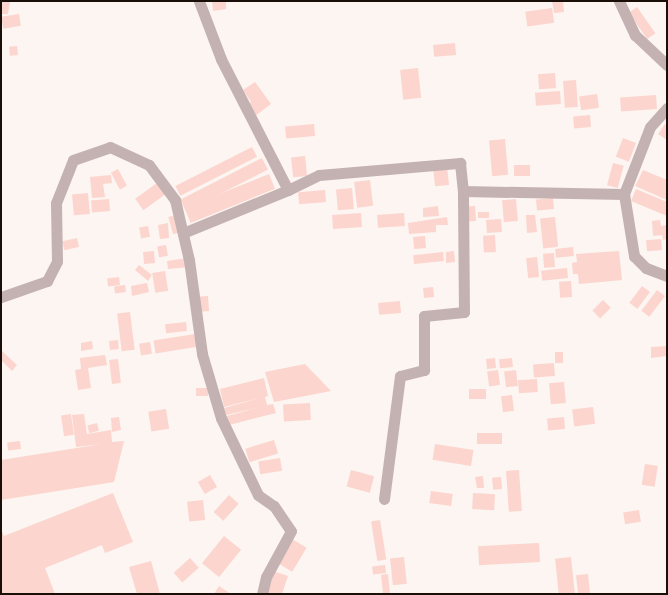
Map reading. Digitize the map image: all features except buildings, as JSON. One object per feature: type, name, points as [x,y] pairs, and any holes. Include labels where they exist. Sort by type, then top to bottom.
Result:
[{"type":"street","points":[[199,1],[221,59],[288,190]]},
{"type":"street","points":[[620,1],[635,35],[667,65]]},
{"type":"street","points":[[667,108],[650,128],[624,194],[634,256],[646,268],[667,276]]},
{"type":"street","points":[[1,297],[47,281],[57,261],[56,203],[73,160],[110,147],[150,165],[175,200],[183,233],[202,354],[221,418],[258,495],[274,506],[291,532],[266,577],[262,594]]},
{"type":"street","points":[[183,233],[288,190],[319,175],[460,162],[464,312],[424,316],[424,370],[400,376],[384,499]]},
{"type":"street","points":[[462,191],[624,194]]}]
